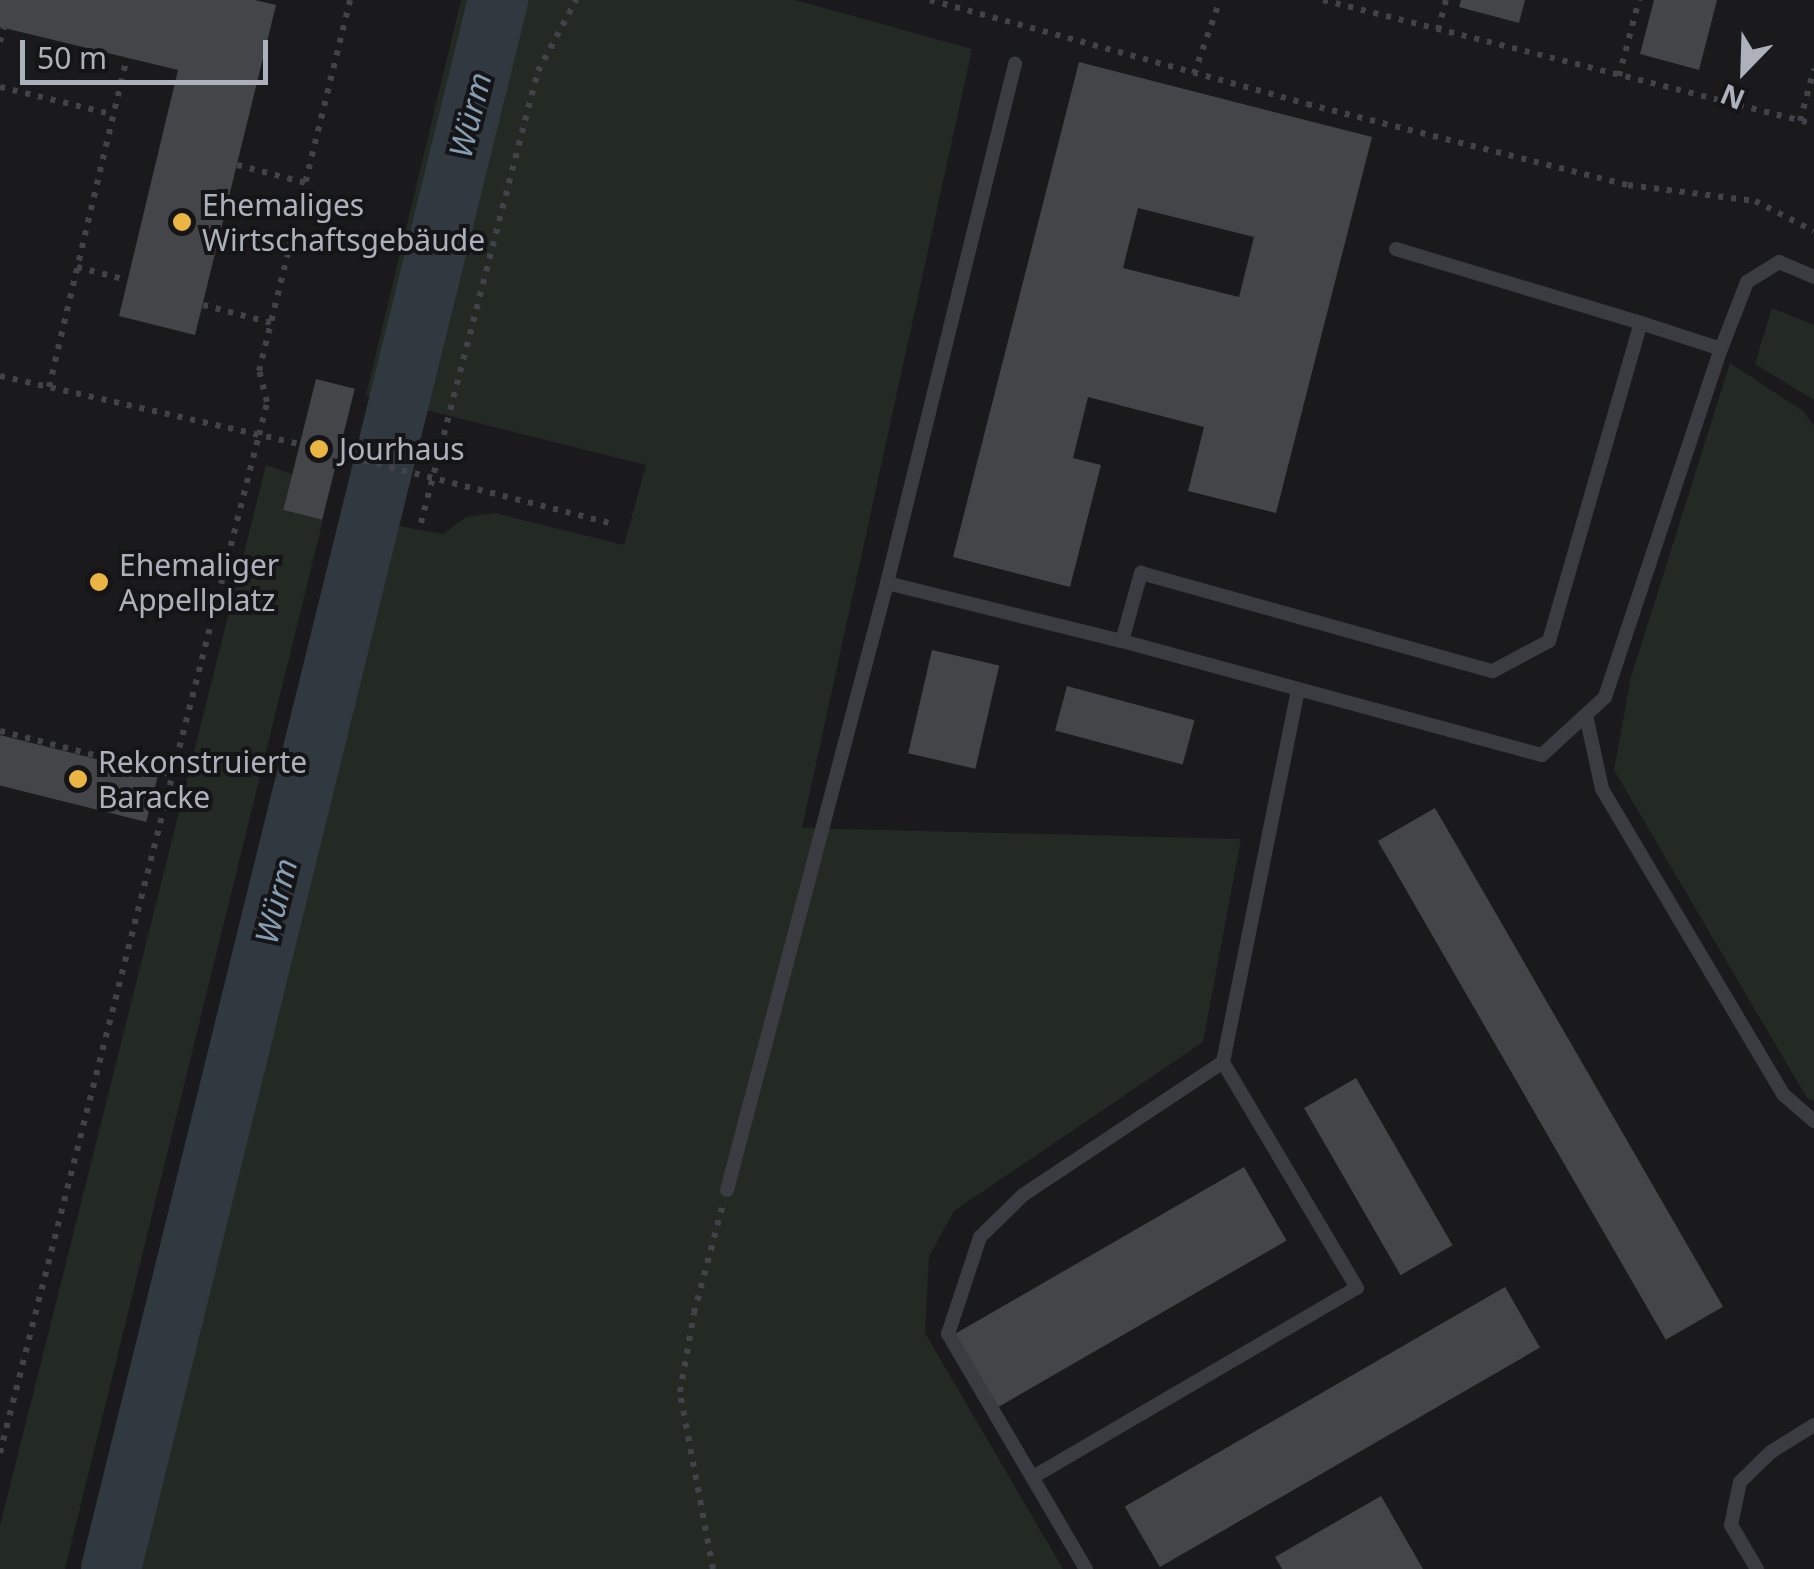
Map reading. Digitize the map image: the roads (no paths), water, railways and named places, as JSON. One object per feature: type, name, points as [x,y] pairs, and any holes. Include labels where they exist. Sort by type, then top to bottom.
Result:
[{"type":"lane","points":[[727,1190],[886,583],[1015,64]]},
{"type":"lane","points":[[1396,249],[1721,350]]},
{"type":"lane","points":[[886,583],[1122,641],[1542,755],[1606,697],[1747,282],[1779,262],[1814,277]]},
{"type":"lane","points":[[1122,641],[1141,572],[1493,671],[1549,641],[1641,323]]},
{"type":"lane","points":[[1033,1478],[1357,1288],[1223,1062],[1298,691]]},
{"type":"lane","points":[[1586,716],[1602,789],[1784,1095],[1814,1121]]},
{"type":"lane","points":[[1086,1569],[948,1334],[980,1236],[1024,1195],[1223,1062]]},
{"type":"lane","points":[[1756,1569],[1731,1525],[1740,1482],[1771,1452],[1814,1425]]},
{"type":"waterway","name":"Würm","points":[[111,1569],[498,0]]},
{"type":"place","name":"Ehemaliges Wirtschaftsgebäude","points":[[182,222]]},
{"type":"place","name":"Jourhaus","points":[[319,449]]},
{"type":"place","name":"Ehemaliger Appellplatz","points":[[99,582]]},
{"type":"place","name":"Rekonstruierte Baracke","points":[[78,779]]}]
